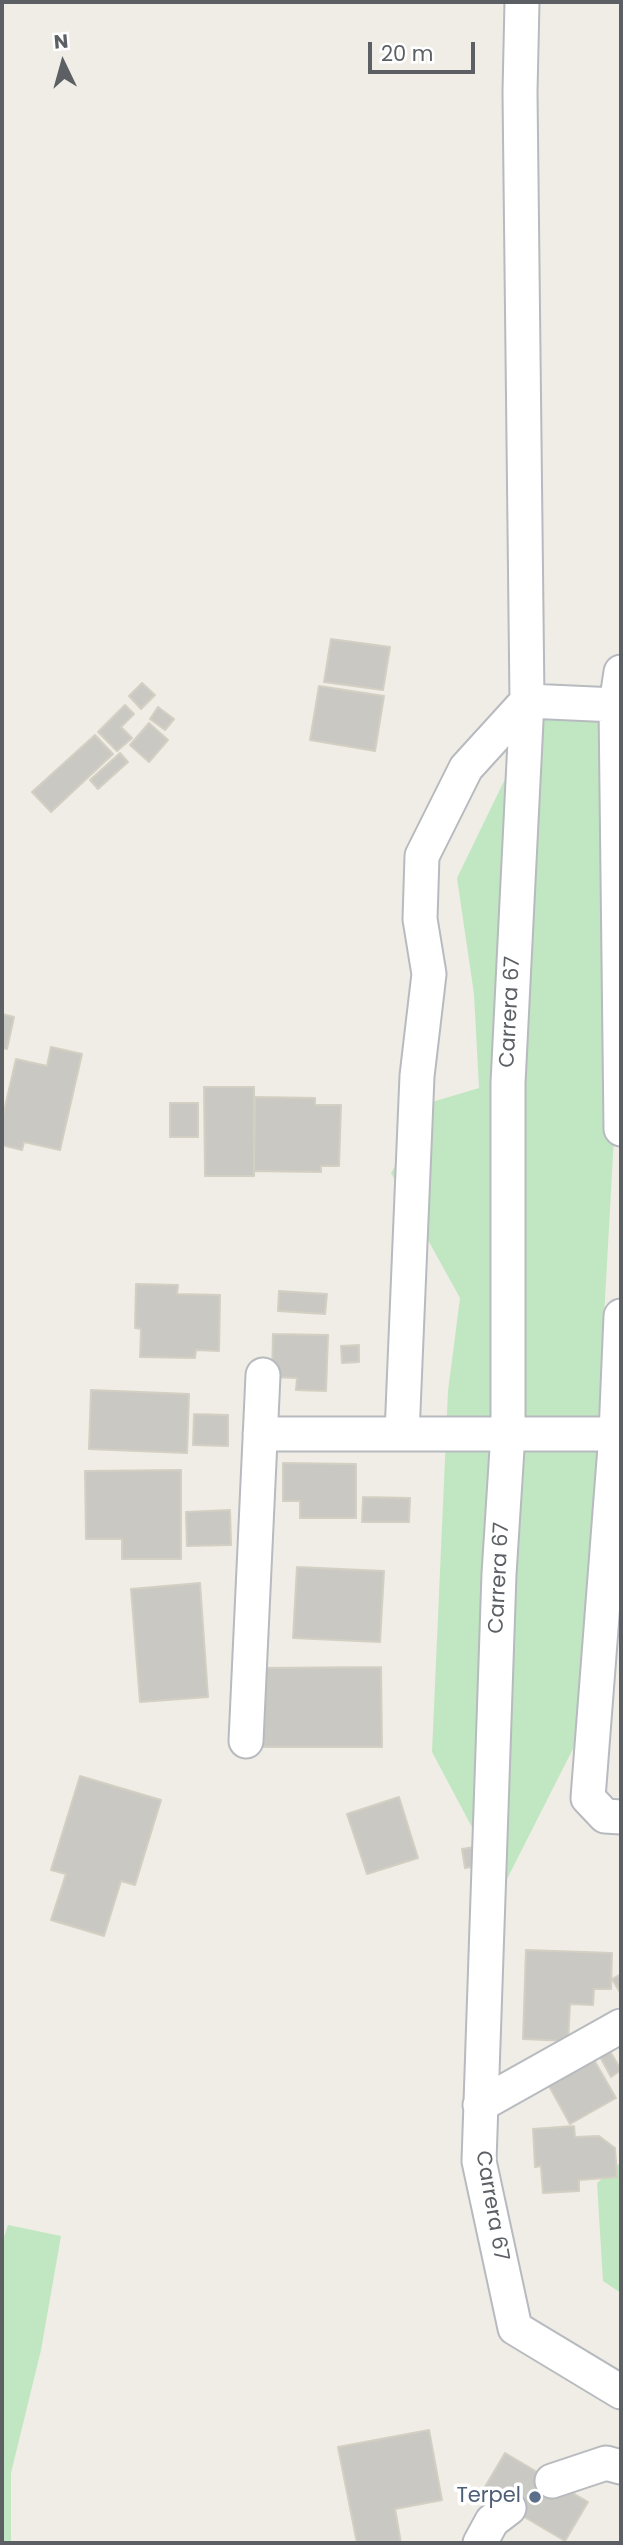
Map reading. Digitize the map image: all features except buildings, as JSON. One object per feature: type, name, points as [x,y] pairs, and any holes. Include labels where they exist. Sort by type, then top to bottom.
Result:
[{"type":"street","name":"Carrera 67","points":[[522,2],[520,92],[527,701],[508,1083],[508,1433],[499,1574],[479,2161],[515,2328],[621,2392]]},
{"type":"street","points":[[621,672],[616,705],[621,1129]]},
{"type":"street","points":[[402,1434],[418,1076],[429,974],[420,919],[422,856],[466,768],[527,701],[616,705]]},
{"type":"street","points":[[621,1316],[616,1434],[588,1798],[605,1816],[621,1816]]},
{"type":"street","points":[[246,1741],[263,1376]]},
{"type":"street","points":[[260,1434],[616,1434]]},
{"type":"street","points":[[480,2105],[621,2026]]},
{"type":"street","points":[[552,2481],[606,2463],[621,2467]]},
{"type":"street","points":[[480,2543],[492,2521],[509,2508]]},
{"type":"green space","points":[[597,709],[611,762],[621,1010],[581,1733],[507,1879],[474,1831],[432,1752],[448,1391],[460,1298],[391,1173],[432,1102],[479,1088],[474,994],[457,878],[536,715]]},
{"type":"green space","points":[[621,2162],[621,2293],[603,2281],[597,2183]]},
{"type":"green space","points":[[8,2225],[61,2236],[41,2350],[11,2473],[11,2543],[2,2543],[2,2243]]},
{"type":"tunnel","points":[[509,2508],[552,2481]]},
{"type":"place","name":"Terpel","points":[[535,2497]]}]
